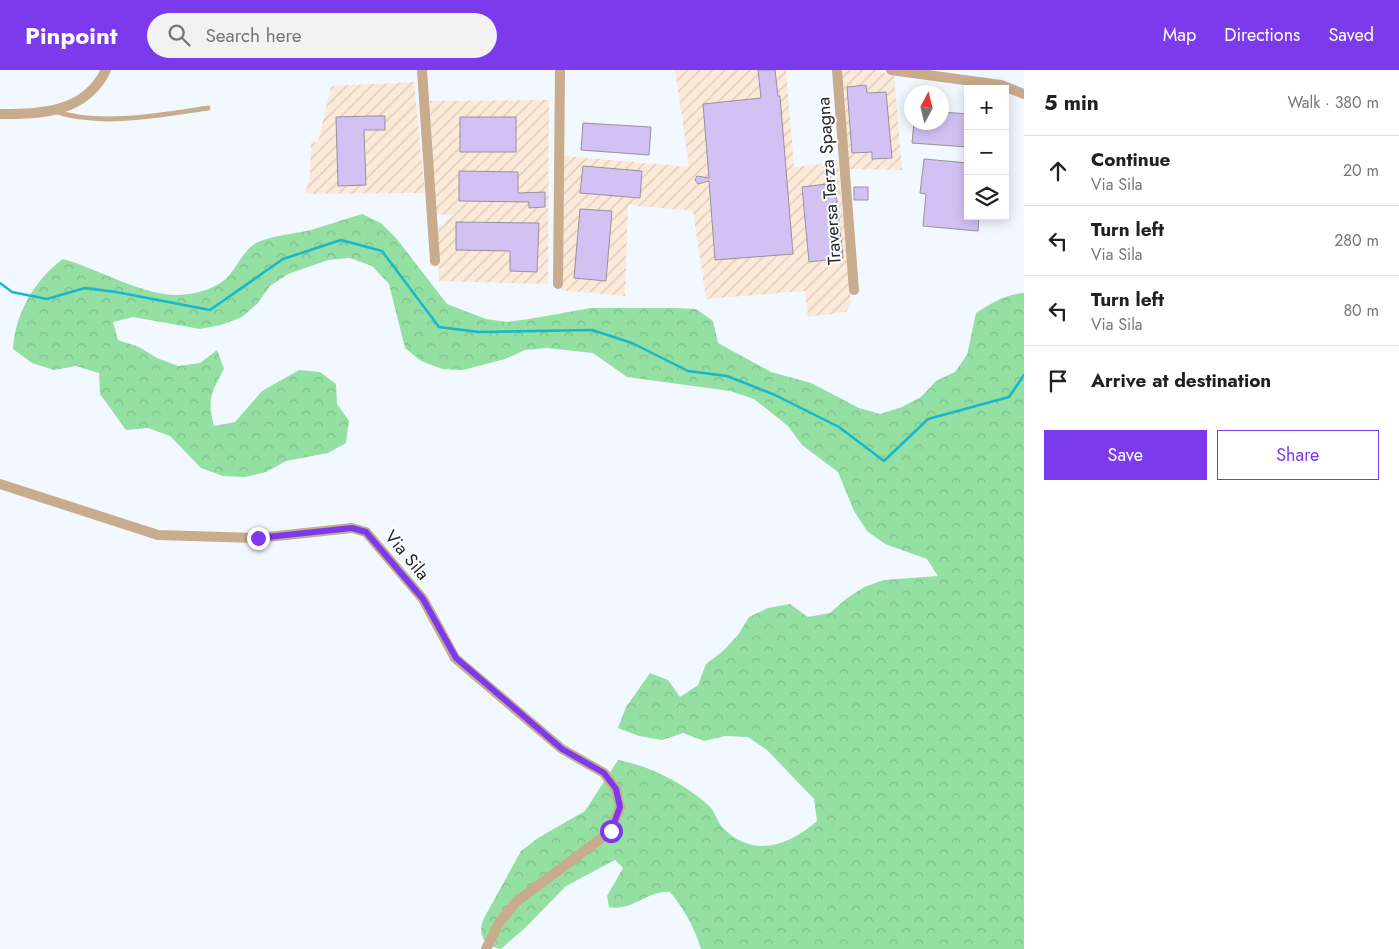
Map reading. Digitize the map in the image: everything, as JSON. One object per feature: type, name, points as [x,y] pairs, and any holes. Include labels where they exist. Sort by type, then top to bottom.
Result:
[{"type":"street","points":[[0,114],[35,114],[54,111],[86,96],[98,86],[106,70]]},
{"type":"street","points":[[422,70],[435,262]]},
{"type":"street","points":[[558,284],[560,70]]},
{"type":"street","name":"Traversa Terza Spagna","points":[[837,70],[854,290]]},
{"type":"street","points":[[891,70],[1001,85],[1024,94]]},
{"type":"street","name":"Via Sila","points":[[0,484],[158,535],[258,538],[352,528],[366,532],[423,599],[456,658],[562,749],[604,773],[616,789],[620,807],[611,831],[516,902],[499,923],[486,949]]},
{"type":"lane","points":[[54,111],[74,118],[119,117],[208,108]]},
{"type":"shaded area","points":[[675,70],[786,70],[794,167],[838,162],[851,303],[846,312],[808,317],[805,291],[706,299],[693,211],[628,205],[625,296],[561,290],[564,156],[689,167]]},
{"type":"shaded area","points":[[840,70],[876,70],[894,76],[902,170],[849,169]]},
{"type":"shaded area","points":[[414,82],[425,193],[305,194],[310,176],[311,142],[318,142],[331,86]]},
{"type":"shaded area","points":[[549,100],[548,284],[439,281],[437,225],[444,225],[447,219],[454,215],[434,214],[430,101]]},
{"type":"green space","points":[[362,214],[381,223],[396,238],[447,304],[486,319],[507,322],[591,308],[696,309],[713,321],[718,343],[771,372],[811,383],[859,408],[880,414],[902,407],[921,397],[936,381],[955,372],[967,355],[976,313],[1005,297],[1024,293],[1024,949],[701,949],[688,919],[670,892],[654,894],[633,904],[617,908],[609,907],[607,896],[623,868],[615,860],[566,886],[526,927],[501,949],[486,942],[481,929],[484,918],[521,851],[538,838],[585,811],[618,760],[654,771],[691,791],[710,807],[722,827],[734,837],[746,843],[758,846],[770,845],[794,837],[806,830],[817,821],[814,799],[767,750],[748,737],[725,736],[704,741],[683,733],[662,740],[639,736],[618,728],[626,707],[650,673],[668,680],[680,697],[698,685],[706,664],[723,651],[738,635],[749,617],[768,608],[790,604],[808,617],[830,613],[864,587],[884,580],[938,576],[927,559],[885,544],[867,531],[854,511],[838,472],[802,445],[788,426],[754,399],[730,391],[627,377],[593,353],[547,348],[525,350],[505,359],[463,370],[442,369],[421,361],[405,348],[389,284],[372,266],[350,258],[328,260],[288,274],[270,286],[257,304],[242,317],[221,325],[200,329],[133,317],[113,322],[118,340],[139,347],[157,358],[178,366],[200,363],[217,350],[224,369],[212,397],[211,410],[214,426],[235,422],[262,391],[299,370],[320,372],[336,384],[337,404],[349,421],[346,443],[328,453],[286,461],[266,472],[245,477],[223,476],[201,468],[170,436],[148,428],[126,430],[100,394],[99,373],[76,366],[54,370],[32,363],[13,349],[18,323],[28,299],[43,277],[63,259],[145,290],[172,295],[196,293],[213,287],[226,279],[246,251],[258,242],[277,236],[311,230]]},
{"type":"building","points":[[758,70],[775,70],[778,96],[780,96],[793,254],[715,260],[709,181],[698,184],[695,180],[697,176],[709,178],[703,104],[761,98]]},
{"type":"building","points":[[866,85],[867,93],[886,92],[892,158],[872,159],[872,152],[852,153],[847,87]]},
{"type":"building","points":[[949,113],[964,114],[964,147],[912,143],[913,130],[949,130]]},
{"type":"building","points":[[385,116],[385,130],[364,130],[366,185],[338,186],[336,117]]},
{"type":"building","points":[[460,117],[516,117],[516,152],[460,152]]},
{"type":"building","points":[[583,123],[651,127],[649,155],[581,150]]},
{"type":"building","points":[[924,159],[964,163],[964,220],[979,220],[978,231],[923,226],[926,194],[920,193]]},
{"type":"building","points":[[583,166],[642,171],[640,198],[580,193]]},
{"type":"building","points":[[459,171],[518,172],[518,193],[545,192],[545,207],[529,208],[529,202],[459,201]]},
{"type":"building","points":[[835,183],[843,258],[809,262],[802,187]]},
{"type":"building","points":[[854,187],[868,187],[868,200],[854,200]]},
{"type":"building","points":[[580,209],[612,211],[606,281],[574,278]]},
{"type":"building","points":[[456,222],[539,223],[537,272],[510,271],[510,251],[456,250]]},
{"type":"waterway","points":[[0,283],[12,292],[47,299],[85,288],[210,310],[283,259],[341,240],[382,251],[439,327],[479,332],[592,330],[632,343],[688,371],[727,376],[775,395],[839,427],[884,461],[928,419],[1009,397],[1024,375]]},
{"type":"route","points":[[258,538],[352,528],[366,532],[423,599],[456,658],[562,749],[604,773],[616,789],[620,807],[611,831]]}]
